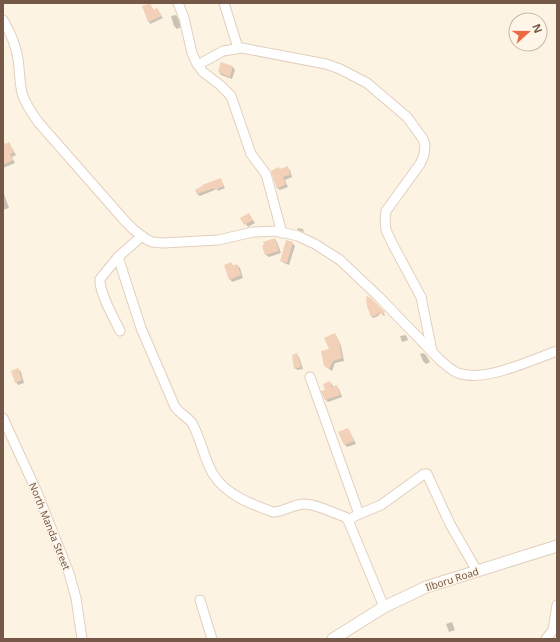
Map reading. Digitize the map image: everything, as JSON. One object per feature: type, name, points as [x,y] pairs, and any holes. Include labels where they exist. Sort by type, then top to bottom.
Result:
[{"type":"street","points":[[178,3],[184,18],[192,53],[198,65],[203,72],[220,84],[231,96],[252,154],[268,178],[282,233]]},
{"type":"street","points":[[224,3],[238,48]]},
{"type":"street","points":[[3,20],[15,44],[18,56],[21,90],[31,112],[44,129],[125,221],[134,230],[152,242],[163,243],[218,240],[253,232],[276,231],[298,236],[316,244],[340,260],[450,369],[458,373],[479,376],[497,372],[557,350]]},
{"type":"street","points":[[198,65],[223,51],[238,48],[326,64],[340,69],[367,83],[407,117],[423,139],[425,145],[424,155],[420,164],[386,211],[385,221],[386,230],[389,237],[421,297],[432,351]]},
{"type":"street","points":[[120,331],[100,283],[102,276],[118,257],[142,236]]},
{"type":"street","points":[[118,257],[141,328],[175,407],[180,414],[192,422],[213,474],[233,495],[273,512],[278,512],[297,505],[305,504],[345,517],[348,520],[384,607]]},
{"type":"street","points":[[310,376],[359,514]]},
{"type":"street","name":"North Manda Street","points":[[3,418],[36,490],[69,573],[76,598],[82,639]]},
{"type":"street","points":[[348,520],[381,505],[424,474],[427,474],[450,524],[477,571]]},
{"type":"street","name":"Ilboru Road","points":[[333,639],[384,607],[426,587],[557,546]]},
{"type":"street","points":[[200,600],[212,639]]},
{"type":"street","points":[[546,639],[553,630],[557,605]]},
{"type":"building","points":[[150,3],[153,10],[157,8],[162,16],[148,22],[142,6]]},
{"type":"building","points":[[221,62],[233,66],[230,77],[218,72]]},
{"type":"building","points":[[3,139],[5,144],[9,142],[14,152],[10,154],[13,160],[3,165]]},
{"type":"building","points":[[288,166],[290,175],[283,177],[286,184],[277,189],[271,171],[279,167],[280,169]]},
{"type":"building","points":[[221,178],[224,186],[215,190],[214,188],[197,194],[195,190],[202,185]]},
{"type":"building","points":[[249,213],[253,220],[244,225],[240,218]]},
{"type":"building","points":[[275,238],[279,251],[265,255],[262,246],[264,245],[263,242]]},
{"type":"building","points":[[286,240],[293,242],[287,263],[280,261]]},
{"type":"building","points":[[231,262],[232,266],[237,264],[241,275],[229,280],[224,265]]},
{"type":"building","points":[[366,296],[371,298],[385,312],[382,315],[379,312],[377,315],[371,317],[367,306]]},
{"type":"building","points":[[335,333],[339,342],[342,358],[333,361],[329,369],[324,366],[321,351],[329,349],[324,338]]},
{"type":"building","points":[[297,353],[301,367],[294,369],[292,355]]},
{"type":"building","points":[[18,368],[22,380],[15,383],[11,371]]},
{"type":"building","points":[[330,381],[332,387],[337,385],[340,395],[325,400],[321,391],[325,390],[323,384]]},
{"type":"building","points":[[348,428],[354,441],[344,445],[338,432]]}]
